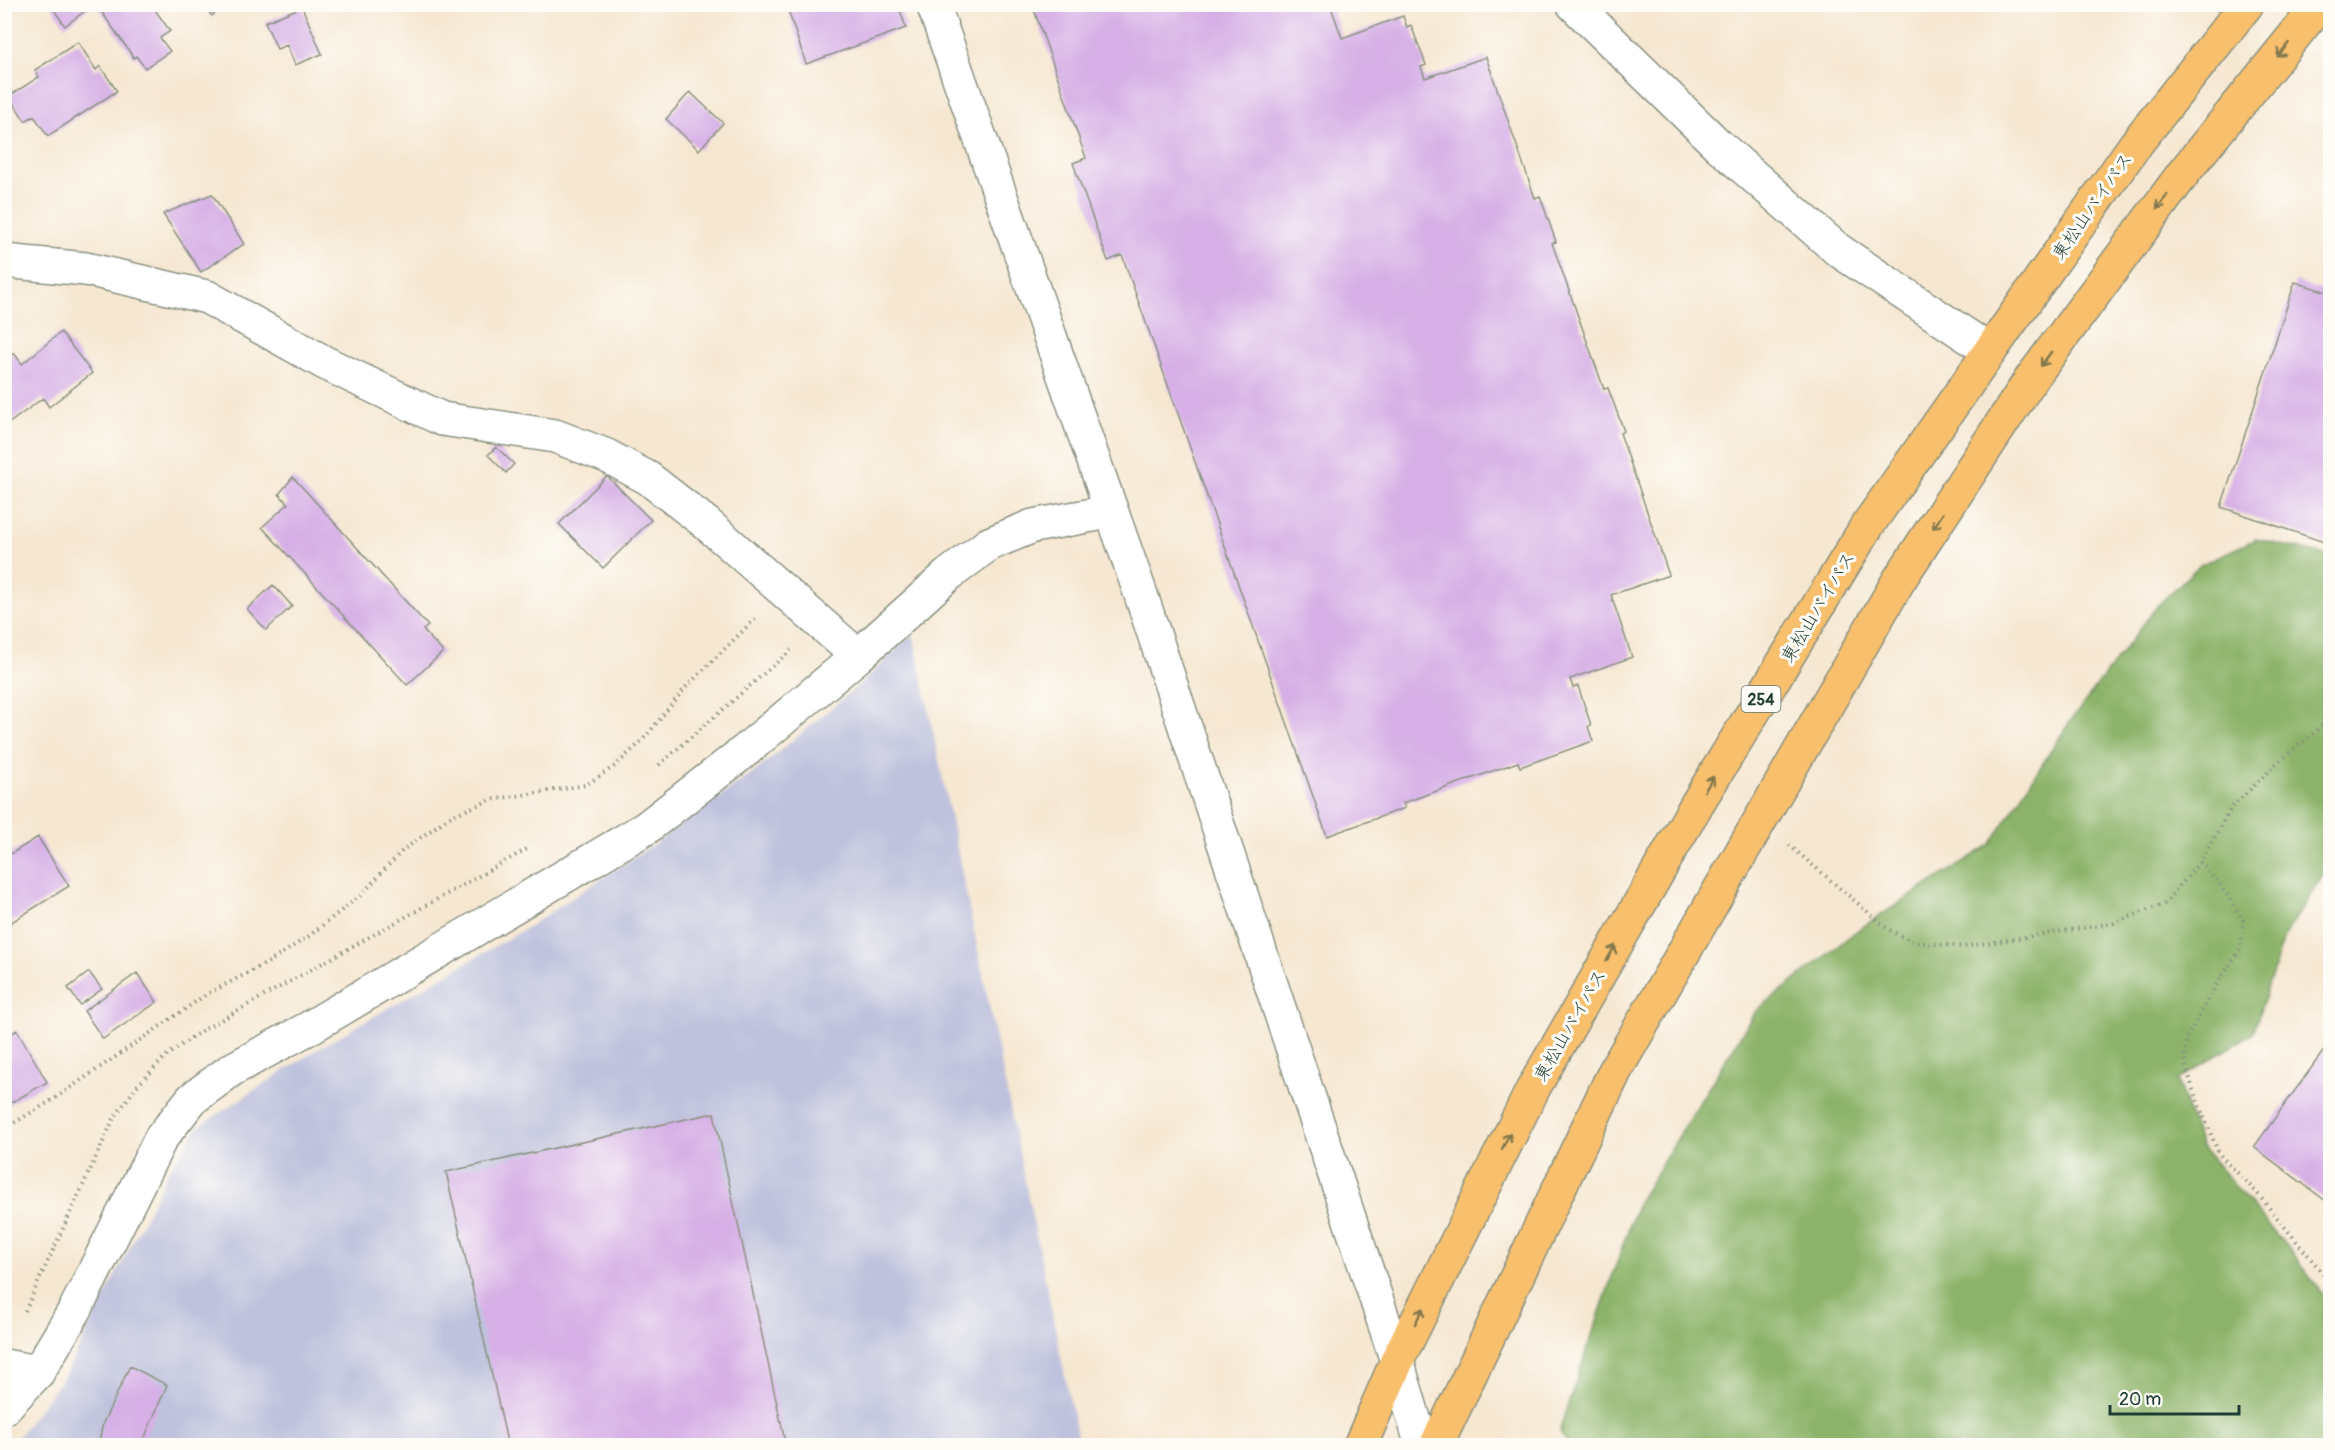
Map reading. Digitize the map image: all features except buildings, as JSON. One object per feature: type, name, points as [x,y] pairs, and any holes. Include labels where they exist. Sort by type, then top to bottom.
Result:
[{"type":"highway","name":"東松山バイパス","points":[[1360,1446],[1397,1360],[1534,1087],[1697,804],[1867,526],[2135,145],[2247,4]]},
{"type":"highway","points":[[1436,1446],[1531,1240],[1615,1071],[1899,580],[2031,379],[2185,171],[2320,4]]},
{"type":"street","points":[[933,4],[1147,615],[1397,1360],[1422,1446]]},
{"type":"street","points":[[1573,4],[1718,145],[1838,250],[1989,351]]},
{"type":"street","points":[[4,261],[87,269],[207,297],[325,363],[442,419],[555,436],[607,456],[648,478],[681,504],[858,656]]},
{"type":"street","points":[[4,1408],[38,1372],[75,1310],[161,1138],[192,1099],[231,1070],[319,1022],[646,828],[746,750],[858,656],[948,574],[989,544],[1033,526],[1110,512]]},
{"type":"street","points":[[4,1366],[38,1372]]},
{"type":"path","points":[[4,1129],[54,1099],[207,994],[269,962],[309,936],[361,895],[403,850],[451,816],[490,800],[586,785],[615,766],[642,741],[685,688],[783,590]]},
{"type":"path","points":[[1760,820],[1889,930],[1914,942],[1963,947],[2114,923],[2164,904],[2200,862],[2231,808],[2276,764],[2331,719]]},
{"type":"path","points":[[2200,862],[2221,886],[2243,920],[2241,948],[2187,1036],[2184,1059],[2194,1093],[2218,1154],[2256,1192],[2331,1282]]},
{"type":"shaded area","points":[[913,633],[1079,1445],[11,1446],[65,1375],[169,1170],[198,1127],[316,1050],[530,926],[657,842],[757,770],[864,681]]},
{"type":"green space","points":[[2256,539],[2330,556],[2330,864],[2284,937],[2253,1033],[2177,1080],[2201,1146],[2287,1247],[2330,1304],[2330,1445],[1569,1445],[1559,1431],[1637,1204],[1755,1012],[1859,929],[1990,845],[2069,723],[2157,606],[2200,565]]}]
